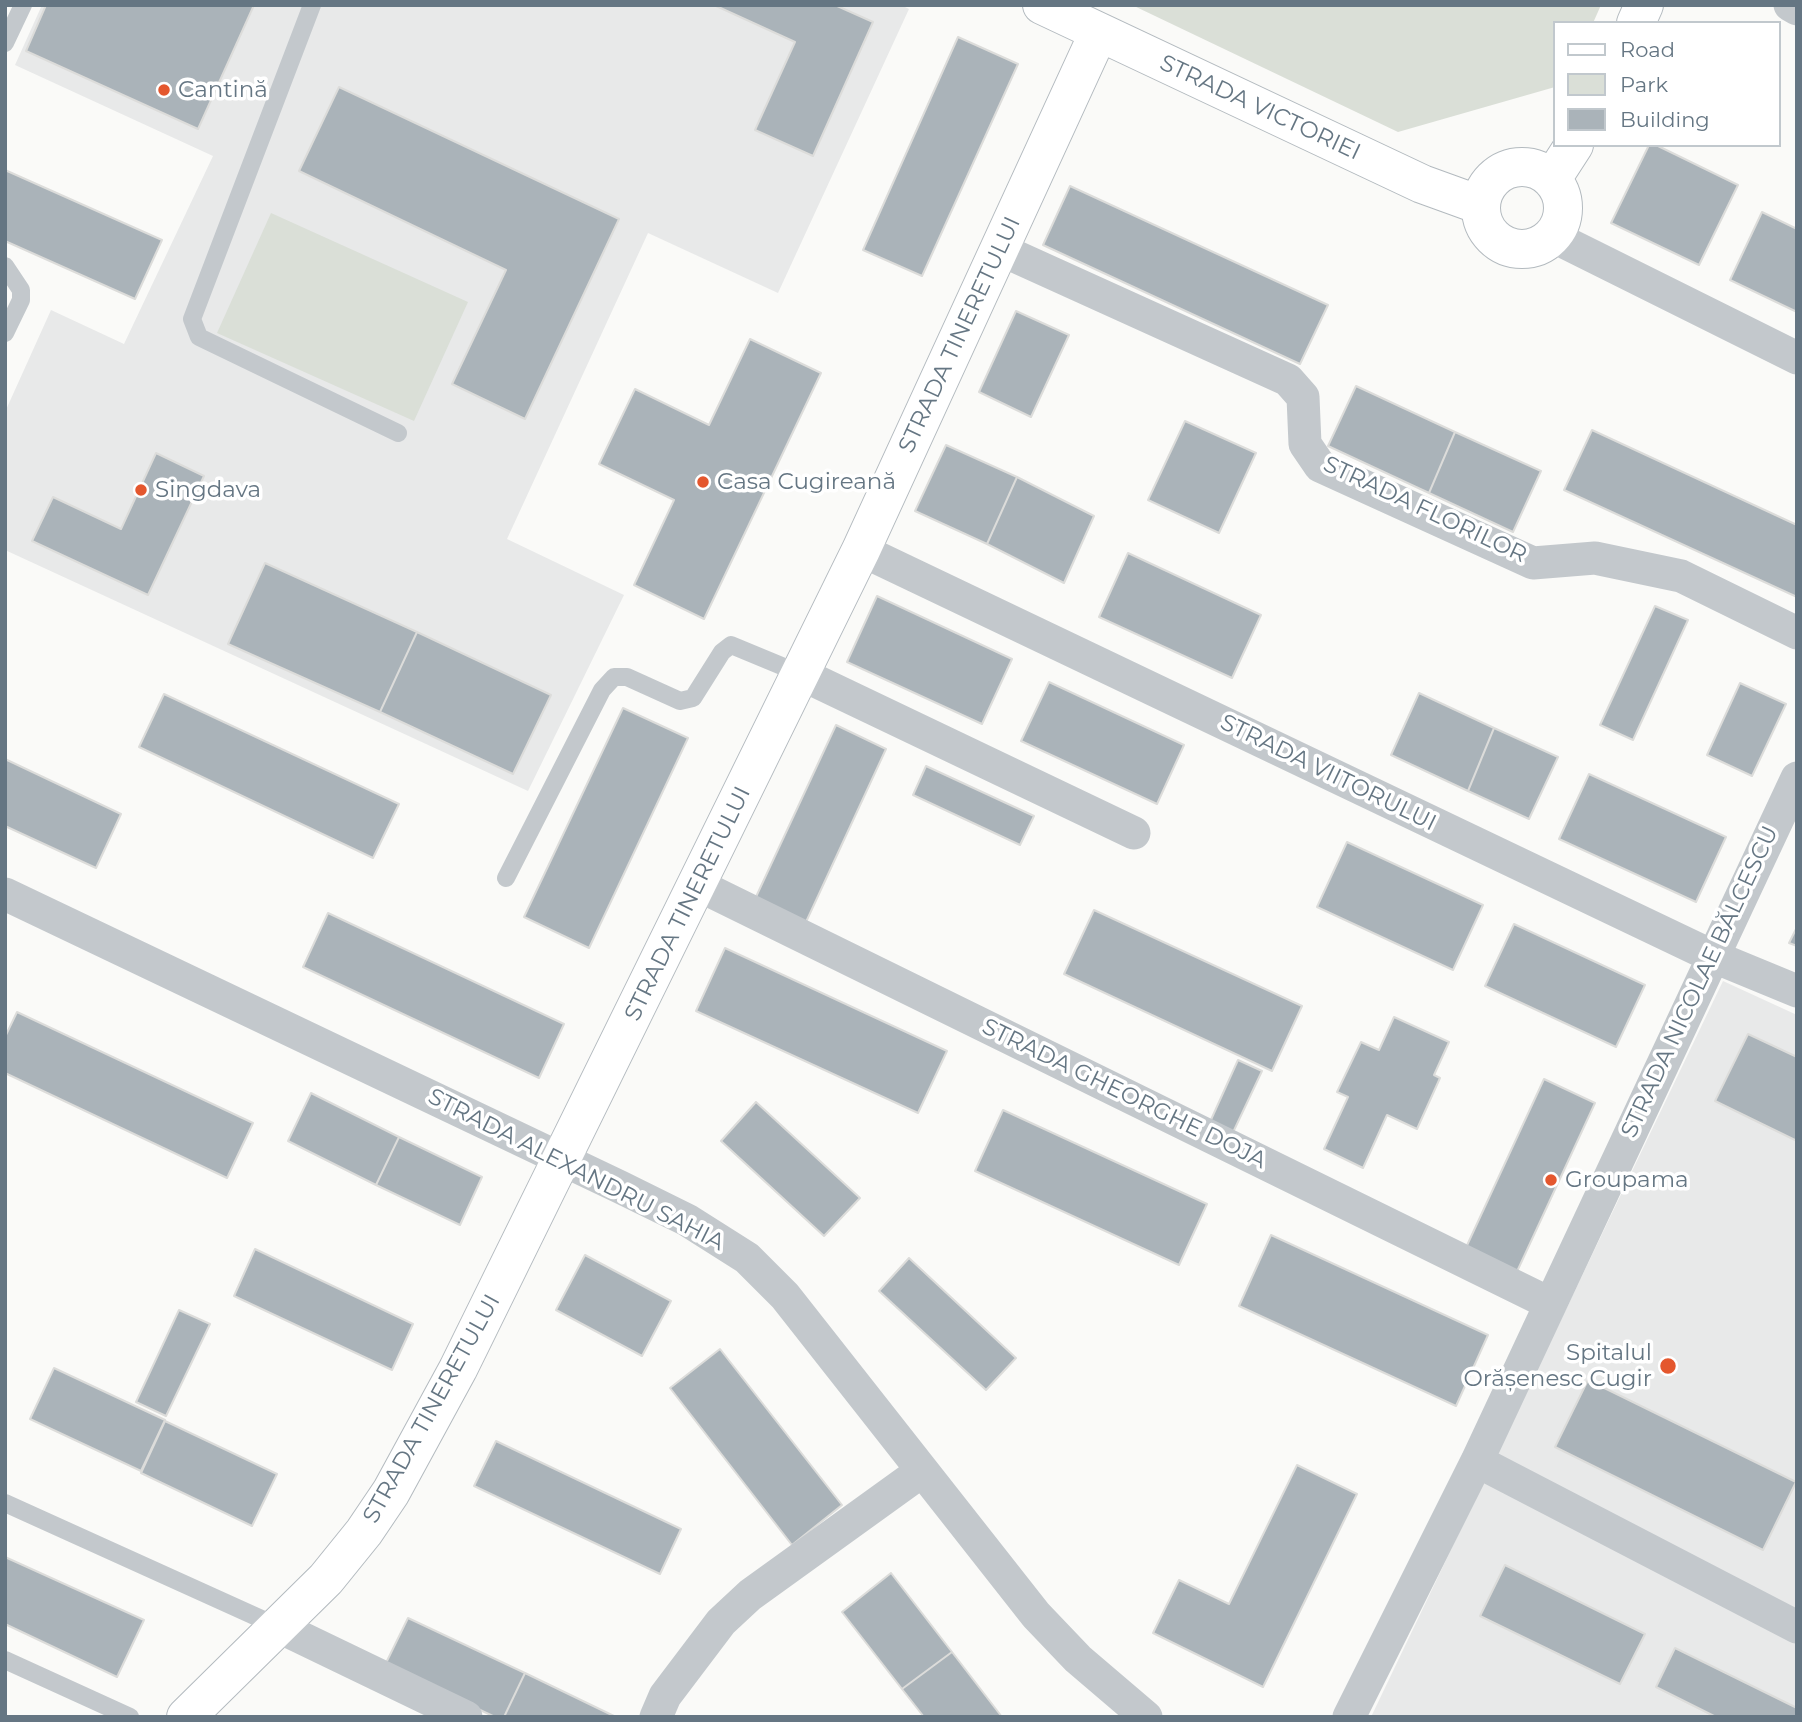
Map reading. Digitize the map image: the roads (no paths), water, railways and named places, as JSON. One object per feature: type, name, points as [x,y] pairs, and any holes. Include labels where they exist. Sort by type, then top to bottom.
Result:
[{"type":"street","name":"STRADA VICTORIEI","points":[[1042,5],[1422,184],[1480,205]]},
{"type":"street","points":[[1637,21],[1644,5]]},
{"type":"street","points":[[1790,5],[1797,9]]},
{"type":"street","name":"STRADA TINERETULUI","points":[[186,1717],[326,1579],[364,1532],[391,1492],[458,1369],[861,550],[1099,32]]},
{"type":"street","points":[[1552,179],[1573,147]]},
{"type":"street","points":[[1514,167],[1541,171],[1552,179],[1563,201],[1559,225],[1552,236],[1530,248],[1505,246],[1486,229],[1480,205],[1483,191],[1491,180],[1514,167]]},
{"type":"street","points":[[1552,236],[1797,358]]},
{"type":"street","name":"STRADA FLORILOR","points":[[999,249],[1288,380],[1303,397],[1305,444],[1320,466],[1532,563],[1595,558],[1670,573],[1797,633]]},
{"type":"street","name":"STRADA VIITORULUI","points":[[861,550],[1712,956],[1797,991]]},
{"type":"street","points":[[801,674],[1134,833]]},
{"type":"street","name":"STRADA NICOLAE BĂLCESCU","points":[[1349,1717],[1477,1461],[1797,778]]},
{"type":"street","name":"STRADA GHEORGHE DOJA","points":[[698,886],[1549,1303]]},
{"type":"street","name":"STRADA ALEXANDRU SAHIA","points":[[5,894],[687,1220],[747,1258],[785,1296],[1036,1615],[1079,1659],[1146,1717]]},
{"type":"street","points":[[1477,1461],[1797,1627]]},
{"type":"street","points":[[656,1717],[665,1696],[721,1622],[750,1595],[922,1471]]},
{"type":"street","points":[[279,1627],[466,1717]]},
{"type":"lane","points":[[5,43],[23,5]]},
{"type":"lane","points":[[312,5],[191,319],[199,337],[398,433]]},
{"type":"lane","points":[[5,266],[16,277],[21,300],[5,333]]},
{"type":"lane","points":[[506,878],[602,690],[614,677],[627,677],[680,701],[693,698],[722,652],[731,645],[801,674]]},
{"type":"lane","points":[[5,1503],[279,1627]]},
{"type":"lane","points":[[5,1660],[130,1717]]},
{"type":"place","name":"Cantină","points":[[164,90]]},
{"type":"place","name":"Casa Cugireană","points":[[703,482]]},
{"type":"place","name":"Singdava","points":[[141,490]]},
{"type":"place","name":"Groupama","points":[[1551,1180]]},
{"type":"place","name":"Spitalul Orășenesc Cugir","points":[[1668,1366]]}]
